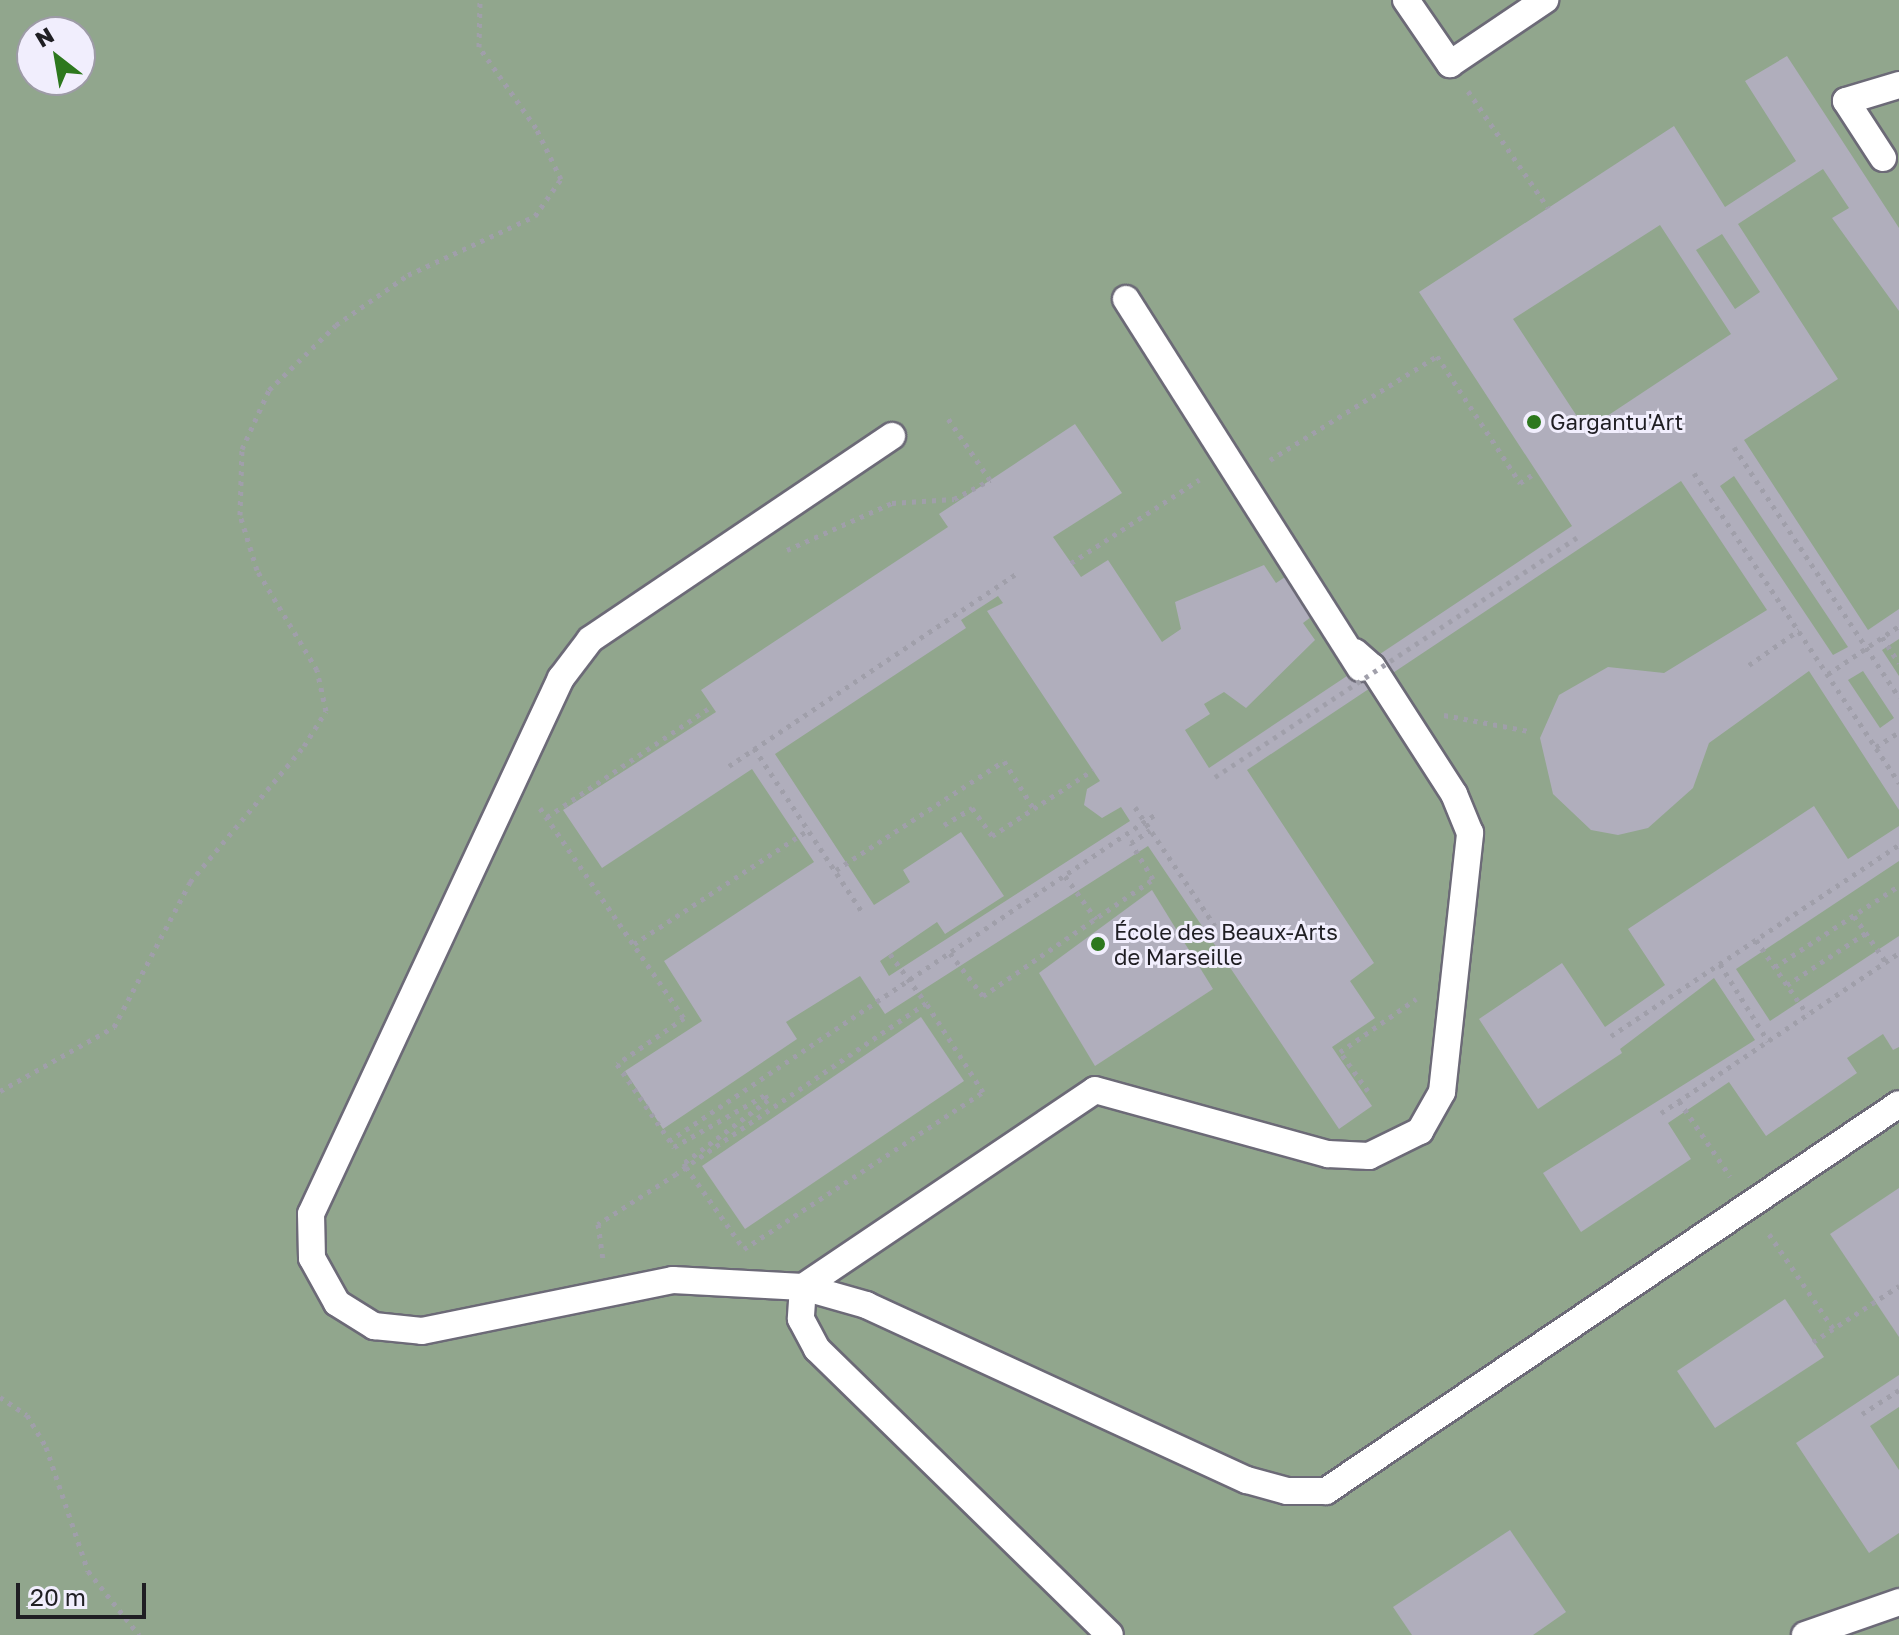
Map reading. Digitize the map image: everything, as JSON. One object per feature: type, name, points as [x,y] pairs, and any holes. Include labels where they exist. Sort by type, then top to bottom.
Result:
[{"type":"lane","points":[[1406,0],[1450,64],[1545,0]]},
{"type":"lane","points":[[1883,158],[1846,101],[1899,85]]},
{"type":"lane","points":[[803,1287],[1095,1090],[1328,1154],[1369,1156],[1420,1131],[1442,1092],[1470,833],[1454,794],[1355,652],[1126,299]]},
{"type":"lane","points":[[892,436],[590,640],[561,678],[311,1214],[312,1258],[337,1303],[374,1326],[422,1331],[673,1280],[803,1287],[866,1305],[1247,1480],[1287,1491],[1326,1491],[1899,1104]]},
{"type":"lane","points":[[803,1287],[801,1319],[817,1349],[1110,1635]]},
{"type":"lane","points":[[1805,1635],[1899,1602]]},
{"type":"path","points":[[0,1091],[114,1027],[190,882],[304,746],[326,711],[317,670],[257,570],[240,515],[242,449],[269,390],[336,325],[408,275],[535,216],[561,179],[536,128],[479,47],[480,0]]},
{"type":"path","points":[[1481,109],[1548,208]]},
{"type":"path","points":[[1071,563],[1437,356],[1520,483],[1532,475]]},
{"type":"path","points":[[772,552],[796,550],[892,503],[954,499],[990,480],[947,417]]},
{"type":"path","points":[[1734,447],[1899,697]]},
{"type":"path","points":[[1694,473],[1899,783]]},
{"type":"path","points":[[1215,777],[1579,536]]},
{"type":"path","points":[[729,766],[1017,573]]},
{"type":"path","points":[[1828,674],[1899,626]]},
{"type":"path","points":[[1749,665],[1799,630]]},
{"type":"path","points":[[1882,637],[1899,663]]},
{"type":"path","points":[[547,817],[708,709]]},
{"type":"path","points":[[1411,731],[1440,715],[1462,715],[1529,731]]},
{"type":"path","points":[[1876,747],[1899,732]]},
{"type":"path","points":[[754,748],[863,913]]},
{"type":"path","points":[[836,870],[1004,761],[1034,809]]},
{"type":"path","points":[[944,825],[972,808],[992,836],[1093,770]]},
{"type":"path","points":[[1135,807],[1215,926]]},
{"type":"path","points":[[541,809],[684,1018],[617,1064],[669,1141],[674,1147],[765,1095],[768,1100],[686,1167]]},
{"type":"path","points":[[669,1141],[1156,814]]},
{"type":"path","points":[[634,944],[810,829]]},
{"type":"path","points":[[950,953],[983,996],[1153,879],[1131,843],[1150,830]]},
{"type":"path","points":[[1611,1036],[1899,845]]},
{"type":"path","points":[[1065,876],[1096,919]]},
{"type":"path","points":[[1775,967],[1899,886]]},
{"type":"path","points":[[1854,916],[1886,962]]},
{"type":"path","points":[[1787,985],[1866,933]]},
{"type":"path","points":[[1756,940],[1807,1014]]},
{"type":"path","points":[[1661,1113],[1899,953]]},
{"type":"path","points":[[686,1167],[744,1249],[983,1092],[926,1003],[890,954]]},
{"type":"path","points":[[1720,964],[1768,1041]]},
{"type":"path","points":[[1368,1091],[1340,1052],[1457,971]]},
{"type":"path","points":[[607,1293],[598,1224],[926,1003]]},
{"type":"path","points":[[1813,1342],[1899,1286]]},
{"type":"path","points":[[1862,1414],[1899,1390]]},
{"type":"path","points":[[0,1397],[27,1415],[46,1447],[88,1571],[139,1635]]},
{"type":"green space","name":"École des Beaux-Arts de Marseille","points":[[0,0],[1899,0],[1899,1635],[0,1635]]},
{"type":"building","points":[[1787,56],[1899,228],[1899,311],[1832,218],[1849,208],[1823,169],[1738,224],[1838,379],[1744,440],[1868,630],[1899,609],[1899,639],[1882,650],[1899,676],[1899,810],[1809,671],[1709,743],[1693,788],[1648,828],[1618,835],[1591,830],[1553,794],[1540,738],[1559,695],[1608,667],[1664,673],[1767,610],[1681,481],[1247,770],[1374,963],[1350,981],[1375,1018],[1332,1047],[1372,1106],[1339,1129],[1148,846],[885,1014],[860,976],[786,1022],[797,1039],[663,1129],[625,1071],[702,1021],[664,961],[814,862],[752,769],[602,868],[563,810],[716,712],[701,690],[948,527],[939,514],[1075,424],[1122,493],[1053,537],[1081,577],[1108,560],[1162,642],[1181,629],[1175,602],[1264,565],[1276,583],[1285,577],[1311,617],[1303,623],[1315,640],[1246,708],[1224,692],[1204,704],[1210,714],[1185,730],[1209,768],[1572,526],[1419,292],[1674,126],[1725,207],[1796,161],[1745,81]],"holes":[[[1660,225],[1731,334],[1586,430],[1513,319]],[[1722,234],[1760,292],[1735,309],[1696,250]],[[1734,476],[1848,647],[1833,655],[1720,486]],[[998,596],[1003,603],[987,611],[1100,781],[1087,789],[1084,805],[1102,818],[1121,807],[1130,821],[889,976],[880,961],[937,922],[945,934],[1004,896],[961,832],[903,870],[910,882],[874,905],[775,754],[966,628],[961,620]],[[1863,671],[1894,718],[1880,728],[1848,680]]]},
{"type":"building","points":[[1814,806],[1848,859],[1899,826],[1899,861],[1736,969],[1770,1021],[1899,936],[1899,1047],[1893,1050],[1883,1034],[1847,1058],[1857,1073],[1766,1136],[1729,1082],[1668,1123],[1691,1159],[1581,1232],[1543,1173],[1755,1040],[1714,978],[1620,1049],[1622,1053],[1538,1109],[1479,1019],[1562,963],[1605,1027],[1665,985],[1628,929]]},
{"type":"building","points":[[1152,890],[1213,989],[1095,1066],[1039,973]]},
{"type":"building","points":[[921,1017],[964,1081],[745,1229],[702,1166]]},
{"type":"building","points":[[1899,1188],[1899,1337],[1830,1234]]},
{"type":"building","points":[[1785,1299],[1824,1357],[1715,1428],[1677,1371]]},
{"type":"building","points":[[1899,1375],[1899,1407],[1870,1426],[1899,1470],[1899,1533],[1869,1553],[1796,1443]]},
{"type":"building","points":[[1510,1530],[1566,1612],[1533,1635],[1412,1635],[1393,1607]]},
{"type":"place","name":"Gargantu'Art","points":[[1534,422]]},
{"type":"place","name":"École des Beaux-Arts de Marseille","points":[[1098,944]]}]
